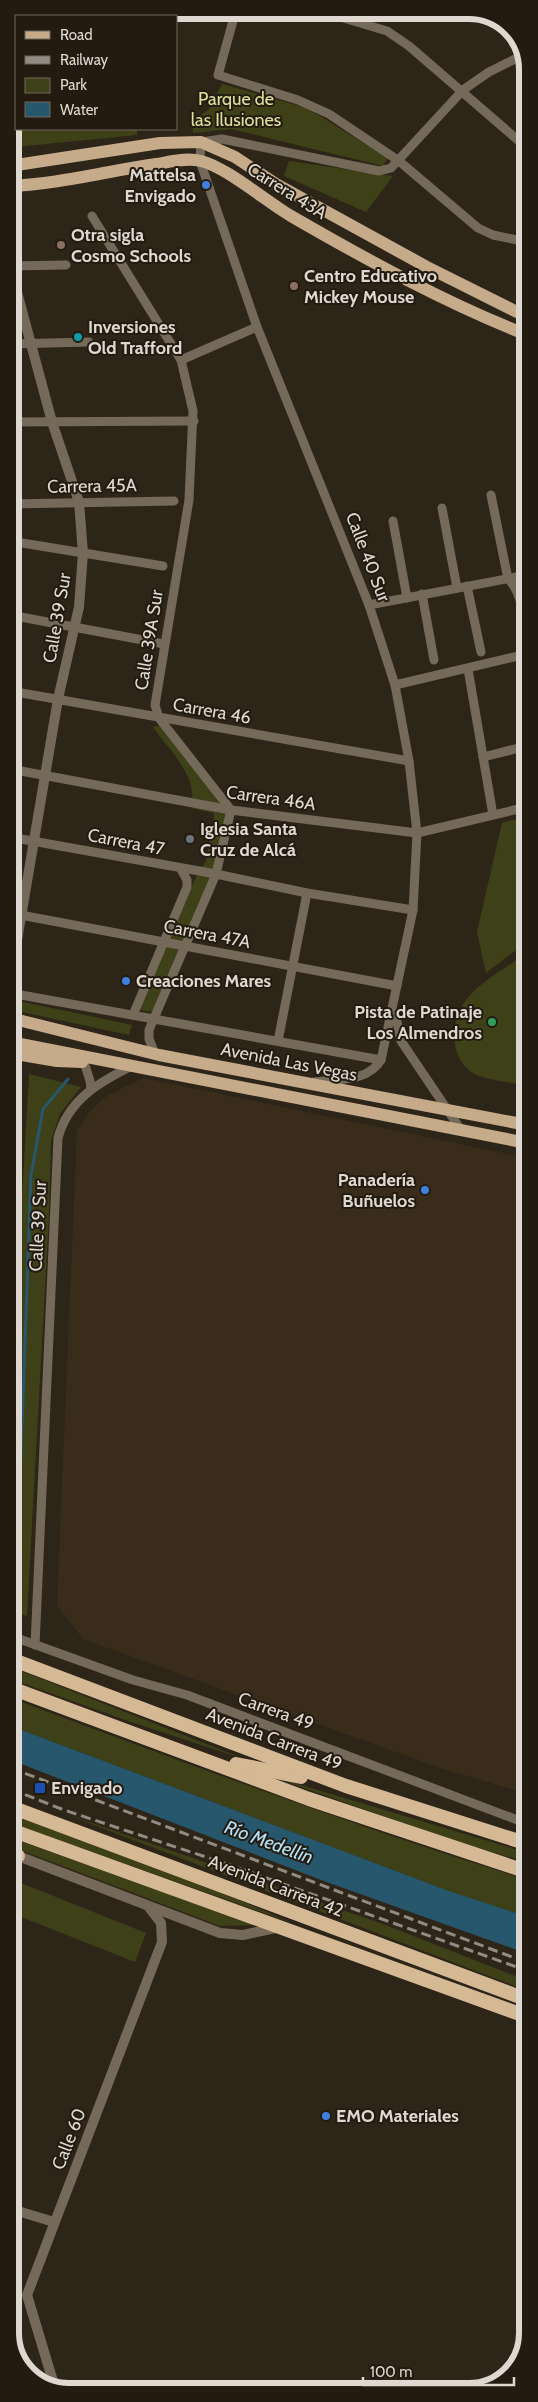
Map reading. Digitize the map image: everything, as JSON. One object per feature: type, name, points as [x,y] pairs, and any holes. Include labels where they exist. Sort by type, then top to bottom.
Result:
[{"type":"highway","name":"Avenida Carrera 49","points":[[19,1662],[346,1786],[519,1841]]},
{"type":"highway","points":[[19,1691],[400,1831],[519,1869]]},
{"type":"highway","points":[[198,1757],[346,1786]]},
{"type":"highway","name":"Avenida Carrera 42","points":[[19,1810],[519,1997]]},
{"type":"highway","name":"Avenida Carrera 42","points":[[19,1833],[519,2014]]},
{"type":"main road","name":"Carrera 43A","points":[[19,165],[160,143],[201,142],[235,157],[276,184],[427,267],[519,313]]},
{"type":"main road","name":"Carrera 43A","points":[[19,185],[62,182],[128,168],[200,160],[222,170],[289,215],[346,247],[416,284],[519,332]]},
{"type":"main road","name":"Avenida Las Vegas","points":[[19,1021],[155,1054],[519,1123]]},
{"type":"main road","points":[[87,1059],[102,1052],[106,1042]]},
{"type":"main road","name":"Avenida Las Vegas","points":[[19,1044],[87,1059],[135,1065],[519,1141]]},
{"type":"main road","name":"Avenida Las Vegas","points":[[19,1055],[57,1061],[87,1059]]},
{"type":"main road","points":[[369,1112],[390,1110],[408,1114],[414,1110],[416,1104]]},
{"type":"street","points":[[234,19],[218,75],[314,106],[399,161],[478,228],[493,235],[519,240]]},
{"type":"street","points":[[347,19],[387,31],[409,46],[463,90],[519,141]]},
{"type":"street","points":[[399,161],[463,90],[489,72],[518,58]]},
{"type":"street","name":"Carrera 43A","points":[[201,142],[222,139],[379,171],[391,168],[399,161]]},
{"type":"street","name":"Calle 40 Sur","points":[[201,142],[200,160],[257,327],[370,605],[395,685],[410,761],[417,833],[413,910],[381,1060]]},
{"type":"street","name":"Calle 39A Sur","points":[[92,216],[181,360],[194,421],[189,500],[155,705],[160,718],[231,810]]},
{"type":"street","points":[[19,266],[66,265]]},
{"type":"street","name":"Calle 39 Sur","points":[[19,298],[52,422],[79,502],[83,553],[74,626],[58,699],[19,932]]},
{"type":"street","points":[[181,360],[257,327]]},
{"type":"street","points":[[19,344],[89,342]]},
{"type":"street","points":[[19,422],[194,421]]},
{"type":"street","points":[[491,495],[508,579],[514,585],[519,599]]},
{"type":"street","name":"Carrera 45A","points":[[19,504],[174,501]]},
{"type":"street","points":[[442,508],[481,652]]},
{"type":"street","points":[[393,521],[407,598]]},
{"type":"street","points":[[19,542],[163,566]]},
{"type":"street","points":[[370,605],[519,576]]},
{"type":"street","points":[[422,594],[434,660]]},
{"type":"street","points":[[19,617],[164,644]]},
{"type":"street","points":[[395,685],[519,656]]},
{"type":"street","points":[[468,669],[493,814]]},
{"type":"street","name":"Carrera 46","points":[[19,692],[410,761]]},
{"type":"street","points":[[483,757],[519,748]]},
{"type":"street","name":"Carrera 46A","points":[[19,771],[231,810],[417,833],[519,809]]},
{"type":"street","points":[[155,1054],[148,1035],[153,1019],[216,874],[231,810]]},
{"type":"street","name":"Carrera 47","points":[[19,838],[216,874],[307,893],[413,910]]},
{"type":"street","points":[[133,1015],[187,887],[187,880],[181,869]]},
{"type":"street","points":[[278,1041],[307,893]]},
{"type":"street","name":"Carrera 47A","points":[[19,914],[397,986]]},
{"type":"street","points":[[19,995],[381,1060]]},
{"type":"street","name":"Calle 40 Sur","points":[[394,1001],[397,1027],[401,1041],[461,1130]]},
{"type":"street","points":[[87,1059],[90,1089]]},
{"type":"street","points":[[304,1083],[357,1077],[370,1072],[381,1060]]},
{"type":"street","name":"Calle 39 Sur","points":[[35,1645],[58,1138],[71,1109],[90,1089],[135,1065]]},
{"type":"street","name":"Carrera 49","points":[[19,1639],[133,1680],[187,1695],[519,1821]]},
{"type":"street","name":"Avenida Carrera 42","points":[[19,1855],[148,1906],[231,1935],[243,1935],[281,1927]]},
{"type":"street","name":"Calle 60","points":[[53,2380],[27,2295],[162,1942],[161,1923],[148,1906]]},
{"type":"street","points":[[19,2211],[54,2222]]},
{"type":"shaded area","points":[[144,1078],[519,1156],[519,1791],[440,1768],[83,1639],[57,1605],[77,1131],[92,1109],[108,1095]]},
{"type":"green space","name":"Parque de las Ilusiones","points":[[222,84],[307,108],[388,158],[383,166],[231,129],[193,133],[192,122],[209,109]]},
{"type":"green space","points":[[19,130],[137,130],[137,135],[19,147]]},
{"type":"green space","points":[[289,161],[393,176],[366,212],[284,176]]},
{"type":"green space","points":[[164,725],[229,810],[216,874],[156,1013],[136,1009],[197,875],[206,861],[214,817],[214,813],[191,808],[191,786],[187,775],[175,755],[153,727]]},
{"type":"green space","points":[[519,818],[519,948],[486,973],[477,932],[502,823]]},
{"type":"green space","name":"Pista de Patinaje Los Almendros","points":[[519,958],[518,1084],[489,1079],[473,1073],[464,1066],[455,1046],[456,1023],[464,1002],[491,977]]},
{"type":"green space","points":[[19,1001],[132,1025],[129,1035],[19,1011]]},
{"type":"green space","points":[[29,1074],[81,1087],[60,1114],[51,1140],[49,1215],[27,1616],[19,1613],[19,1251]]},
{"type":"green space","points":[[19,1670],[247,1760],[128,1721],[19,1682]]},
{"type":"green space","points":[[19,1701],[333,1816],[519,1877],[519,1914],[449,1891],[19,1729]]},
{"type":"green space","points":[[264,1774],[519,1850],[519,1860],[466,1845]]},
{"type":"green space","points":[[60,1812],[383,1924],[519,1977],[519,1988]]},
{"type":"green space","points":[[19,1816],[210,1887],[292,1923],[19,1826]]},
{"type":"green space","points":[[19,1841],[256,1925],[220,1926],[23,1851],[19,1847]]},
{"type":"green space","points":[[19,1882],[146,1933],[135,1962],[19,1916]]},
{"type":"water","name":"Río Medellín","points":[[19,1729],[449,1891],[519,1914],[519,1951],[321,1880],[19,1763]]},
{"type":"waterway","points":[[19,1509],[31,1175],[43,1109],[68,1079]]},
{"type":"railway","points":[[19,1771],[519,1960]]},
{"type":"railway","points":[[19,1792],[64,1810],[230,1865],[519,1968]]},
{"type":"place","name":"Mattelsa Envigado","points":[[206,185]]},
{"type":"place","name":"Otra sigla Cosmo Schools","points":[[61,245]]},
{"type":"place","name":"Centro Educativo Mickey Mouse","points":[[294,286]]},
{"type":"place","name":"Inversiones Old Trafford","points":[[78,337]]},
{"type":"place","name":"Iglesia Santa Cruz de Alcá","points":[[190,839]]},
{"type":"place","name":"Creaciones Mares","points":[[126,981]]},
{"type":"place","name":"Pista de Patinaje Los Almendros","points":[[492,1022]]},
{"type":"place","name":"Panadería Buñuelos","points":[[425,1190]]},
{"type":"place","name":"Envigado","points":[[40,1788]]},
{"type":"place","name":"EMO Materiales","points":[[326,2116]]}]
